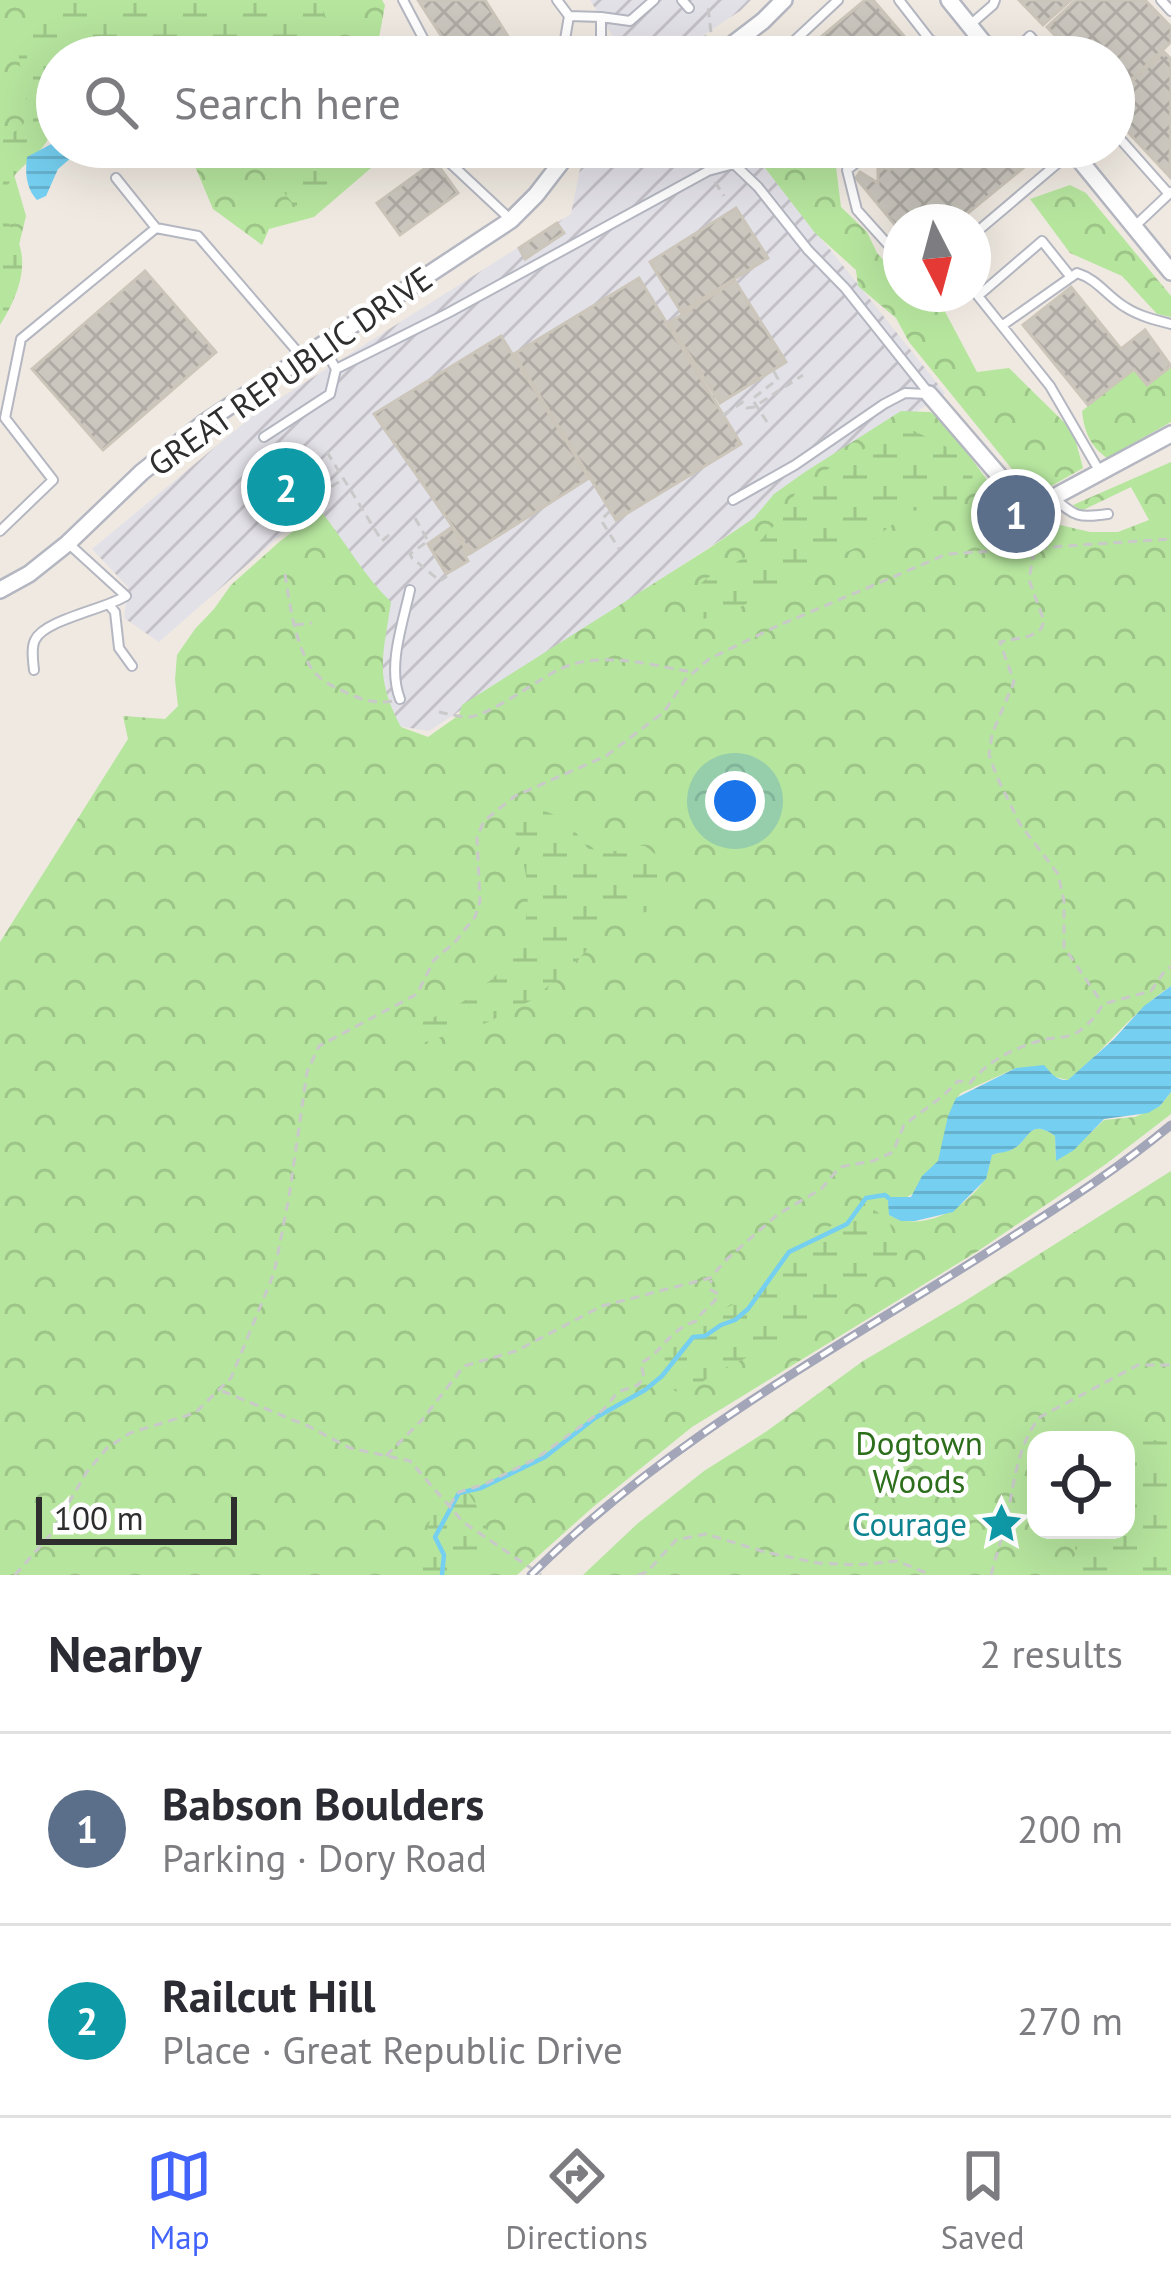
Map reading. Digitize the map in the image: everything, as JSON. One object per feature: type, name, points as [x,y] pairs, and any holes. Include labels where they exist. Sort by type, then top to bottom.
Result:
[{"type":"street","points":[[744,36],[784,0]]},
{"type":"street","points":[[949,0],[979,36]]},
{"type":"street","name":"GREAT REPUBLIC DRIVE","points":[[0,590],[68,543],[142,472],[204,423],[511,220],[557,168]]},
{"type":"street","points":[[1086,168],[1171,272]]},
{"type":"street","points":[[929,394],[1003,483],[1031,506],[1171,434]]},
{"type":"lane","points":[[403,0],[422,36]]},
{"type":"lane","points":[[557,0],[569,16],[566,36]]},
{"type":"lane","points":[[569,16],[630,21],[654,0]]},
{"type":"lane","points":[[799,36],[838,0]]},
{"type":"lane","points":[[899,0],[927,36]]},
{"type":"lane","points":[[969,25],[994,0]]},
{"type":"lane","points":[[1161,0],[1171,11]]},
{"type":"lane","points":[[601,17],[601,36]]},
{"type":"lane","points":[[1134,226],[1170,193],[1135,155]]},
{"type":"lane","points":[[455,168],[511,220]]},
{"type":"lane","points":[[336,369],[719,168]]},
{"type":"lane","points":[[738,168],[848,292],[929,394]]},
{"type":"lane","points":[[850,168],[857,210],[883,239]]},
{"type":"lane","points":[[991,219],[1049,168]]},
{"type":"lane","points":[[116,178],[156,228],[198,236],[303,358]]},
{"type":"lane","points":[[0,429],[21,339],[156,228]]},
{"type":"lane","points":[[1070,276],[1042,241],[978,296],[1051,386],[1100,472]]},
{"type":"lane","points":[[1003,325],[1076,273],[1089,277],[1126,308],[1171,325]]},
{"type":"lane","points":[[264,437],[330,394],[336,369],[322,345]]},
{"type":"lane","points":[[733,500],[795,465],[884,404],[905,393],[929,394]]},
{"type":"lane","points":[[0,531],[53,480],[5,418]]},
{"type":"lane","points":[[1053,497],[1072,515],[1108,514]]},
{"type":"lane","points":[[34,670],[33,643],[46,627],[126,596],[68,543]]},
{"type":"lane","points":[[400,699],[395,664],[410,590]]},
{"type":"lane","points":[[110,605],[116,612],[119,648],[132,666]]},
{"type":"path","points":[[706,36],[711,33],[707,8]]},
{"type":"path","points":[[767,422],[752,399],[778,379],[773,370]]},
{"type":"path","points":[[723,415],[743,402],[747,408],[754,407],[802,375]]},
{"type":"path","points":[[327,452],[382,541],[391,535]]},
{"type":"path","points":[[306,503],[344,479]]},
{"type":"path","points":[[1015,549],[1036,532],[1031,506]]},
{"type":"path","points":[[610,511],[601,520],[620,549]]},
{"type":"path","points":[[415,518],[428,541],[410,554],[440,581],[447,576]]},
{"type":"path","points":[[15,1575],[50,1535],[86,1473],[107,1448],[130,1433],[194,1413],[231,1378],[274,1273],[307,1072],[319,1046],[417,994],[434,960],[475,917],[480,901],[477,837],[484,821],[515,796],[606,756],[664,712],[685,680],[709,659],[947,554],[1171,539]]},
{"type":"path","points":[[1035,548],[1029,580],[1044,621],[1030,636],[1000,642],[1014,682],[992,734],[989,754],[1020,824],[1058,874],[1064,901],[1064,947],[1103,1004]]},
{"type":"path","points":[[285,574],[295,625],[312,670],[358,698],[386,703],[400,699]]},
{"type":"path","points":[[295,625],[312,623]]},
{"type":"path","points":[[440,712],[480,715],[562,668],[611,658],[693,672]]},
{"type":"path","points":[[386,1456],[422,1420],[464,1366],[516,1351],[602,1306],[710,1278],[777,1215],[821,1189],[840,1167],[893,1152],[904,1125],[958,1081],[970,1083],[1007,1053],[1046,1039],[1072,1036],[1093,1020],[1103,1004],[1150,992],[1171,967]]},
{"type":"path","points":[[450,1507],[459,1492],[537,1458],[603,1410],[619,1392],[638,1385],[644,1378],[641,1363],[668,1336],[696,1321],[716,1301],[718,1294],[711,1290],[710,1278]]},
{"type":"path","points":[[991,1575],[1022,1450],[1040,1418],[1138,1365],[1171,1365]]},
{"type":"path","points":[[222,1390],[350,1448],[410,1461],[463,1522],[541,1575]]},
{"type":"path","points":[[638,1575],[676,1540],[706,1534],[818,1563],[897,1561],[931,1575]]},
{"type":"shaded area","points":[[590,0],[751,0],[702,36],[613,36]]},
{"type":"shaded area","points":[[765,168],[945,393],[429,731],[378,723],[386,611],[314,506],[159,642],[124,618],[128,587],[92,549],[255,414],[571,214],[580,169]]},
{"type":"green space","points":[[0,0],[382,0],[379,36],[36,36],[36,132],[7,150],[26,216],[0,295]]},
{"type":"green space","points":[[39,0],[320,0],[329,36],[36,36],[36,154],[9,183],[3,201],[20,248],[22,271],[0,325],[0,136],[24,123],[27,112],[19,57],[22,33]]},
{"type":"green space","points":[[196,168],[371,168],[314,217],[269,229],[262,245],[213,209]]},
{"type":"green space","points":[[281,168],[344,168],[300,212],[285,194]]},
{"type":"green space","points":[[765,168],[836,168],[841,207],[867,232],[883,260],[883,307],[858,286],[856,270],[815,233]]},
{"type":"green space","points":[[1070,185],[1086,193],[1171,296],[1171,317],[1157,314],[1122,276],[1070,253],[1030,199]]},
{"type":"green space","points":[[889,312],[945,312],[977,372],[1009,368],[1073,431],[1083,468],[1039,493],[1024,484],[909,342]]},
{"type":"green space","points":[[1171,366],[1171,422],[1107,458],[1089,437],[1082,411],[1134,369],[1147,385]]},
{"type":"green space","points":[[901,411],[930,412],[944,421],[996,492],[1002,515],[1034,533],[1060,525],[1118,532],[1149,520],[1131,487],[1081,511],[1073,505],[1171,462],[1171,986],[1068,1080],[1016,1068],[961,1093],[939,1160],[916,1192],[889,1215],[928,1220],[965,1202],[983,1182],[992,1155],[1013,1149],[1034,1130],[1055,1136],[1056,1161],[1104,1120],[1135,1117],[1160,1106],[1171,1092],[1171,1114],[978,1251],[692,1427],[517,1575],[0,1575],[0,942],[128,739],[123,716],[165,719],[178,706],[177,655],[195,629],[231,585],[320,510],[391,602],[383,666],[387,694],[401,727],[428,737],[459,715],[462,705],[708,549],[754,518],[774,494]]},
{"type":"green space","points":[[910,429],[957,452],[973,471],[971,492],[957,501],[909,512],[872,540],[732,612],[695,621],[688,616],[692,592],[744,558],[781,518],[796,492],[843,458]]},
{"type":"green space","points":[[522,805],[561,819],[588,849],[645,846],[660,858],[666,881],[658,909],[613,920],[572,967],[530,1001],[486,1023],[422,1043],[416,1030],[420,1023],[483,987],[513,953],[522,932],[527,883],[512,818]]},
{"type":"green space","name":"Dogtown Woods","points":[[1171,1171],[1171,1575],[583,1575],[704,1471],[863,1361]]},
{"type":"green space","points":[[869,1205],[889,1222],[900,1251],[853,1303],[815,1329],[717,1372],[684,1398],[664,1382],[665,1348],[684,1328],[732,1305],[788,1243],[818,1233]]},
{"type":"green space","points":[[1135,1440],[1171,1442],[1171,1575],[1062,1575],[1075,1555],[1076,1539],[1135,1539]]},
{"type":"green space","points":[[467,1491],[486,1521],[487,1556],[469,1575],[409,1575],[438,1501]]},
{"type":"water","points":[[36,152],[36,168],[59,168],[46,196],[37,200],[27,180],[27,157]]},
{"type":"water","points":[[1171,986],[1171,1092],[1160,1106],[1148,1113],[1104,1119],[1056,1161],[1055,1136],[1034,1130],[1013,1149],[992,1155],[986,1179],[953,1212],[915,1221],[889,1215],[892,1197],[911,1197],[922,1176],[938,1161],[956,1098],[1016,1068],[1044,1065],[1057,1078],[1068,1080]]},
{"type":"building","points":[[418,0],[485,0],[508,36],[441,36]]},
{"type":"building","points":[[865,0],[873,0],[904,36],[822,36]]},
{"type":"building","points":[[1019,0],[1071,0],[1043,25]]},
{"type":"building","points":[[1076,0],[1145,0],[1171,27],[1171,42],[1135,76],[1135,36],[1056,36],[1047,27]]},
{"type":"building","points":[[1164,52],[1171,59],[1170,177],[1135,140],[1135,79]]},
{"type":"building","points":[[425,168],[440,168],[458,193],[400,235],[377,203]]},
{"type":"building","points":[[878,168],[1023,168],[979,204],[883,204],[883,210],[856,178],[860,172],[878,183]]},
{"type":"building","points":[[736,208],[768,258],[681,312],[650,262]]},
{"type":"building","points":[[557,223],[564,233],[525,259],[519,248]]},
{"type":"building","points":[[145,271],[216,352],[103,450],[32,369]]},
{"type":"building","points":[[639,278],[741,444],[616,520],[514,354]]},
{"type":"building","points":[[735,281],[786,362],[720,403],[669,323]]},
{"type":"building","points":[[1071,287],[1121,349],[1145,330],[1171,366],[1147,385],[1134,369],[1088,405],[1023,325]]},
{"type":"building","points":[[501,336],[589,478],[471,553],[374,414]]},
{"type":"building","points":[[452,527],[469,554],[465,556],[468,561],[446,574],[428,544]]},
{"type":"waterway","points":[[442,1575],[444,1555],[435,1537],[459,1493],[481,1488],[545,1457],[595,1418],[645,1390],[693,1337],[705,1336],[748,1309],[789,1252],[847,1224],[866,1198],[885,1195],[892,1201]]},
{"type":"railway","points":[[531,1575],[584,1526],[696,1438],[1065,1202],[1171,1125]]},
{"type":"place","name":"Railcut Hill","points":[[286,487]]},
{"type":"place","name":"Babson Boulders","points":[[1016,514]]},
{"type":"place","name":"Courage","points":[[1001,1524]]}]
